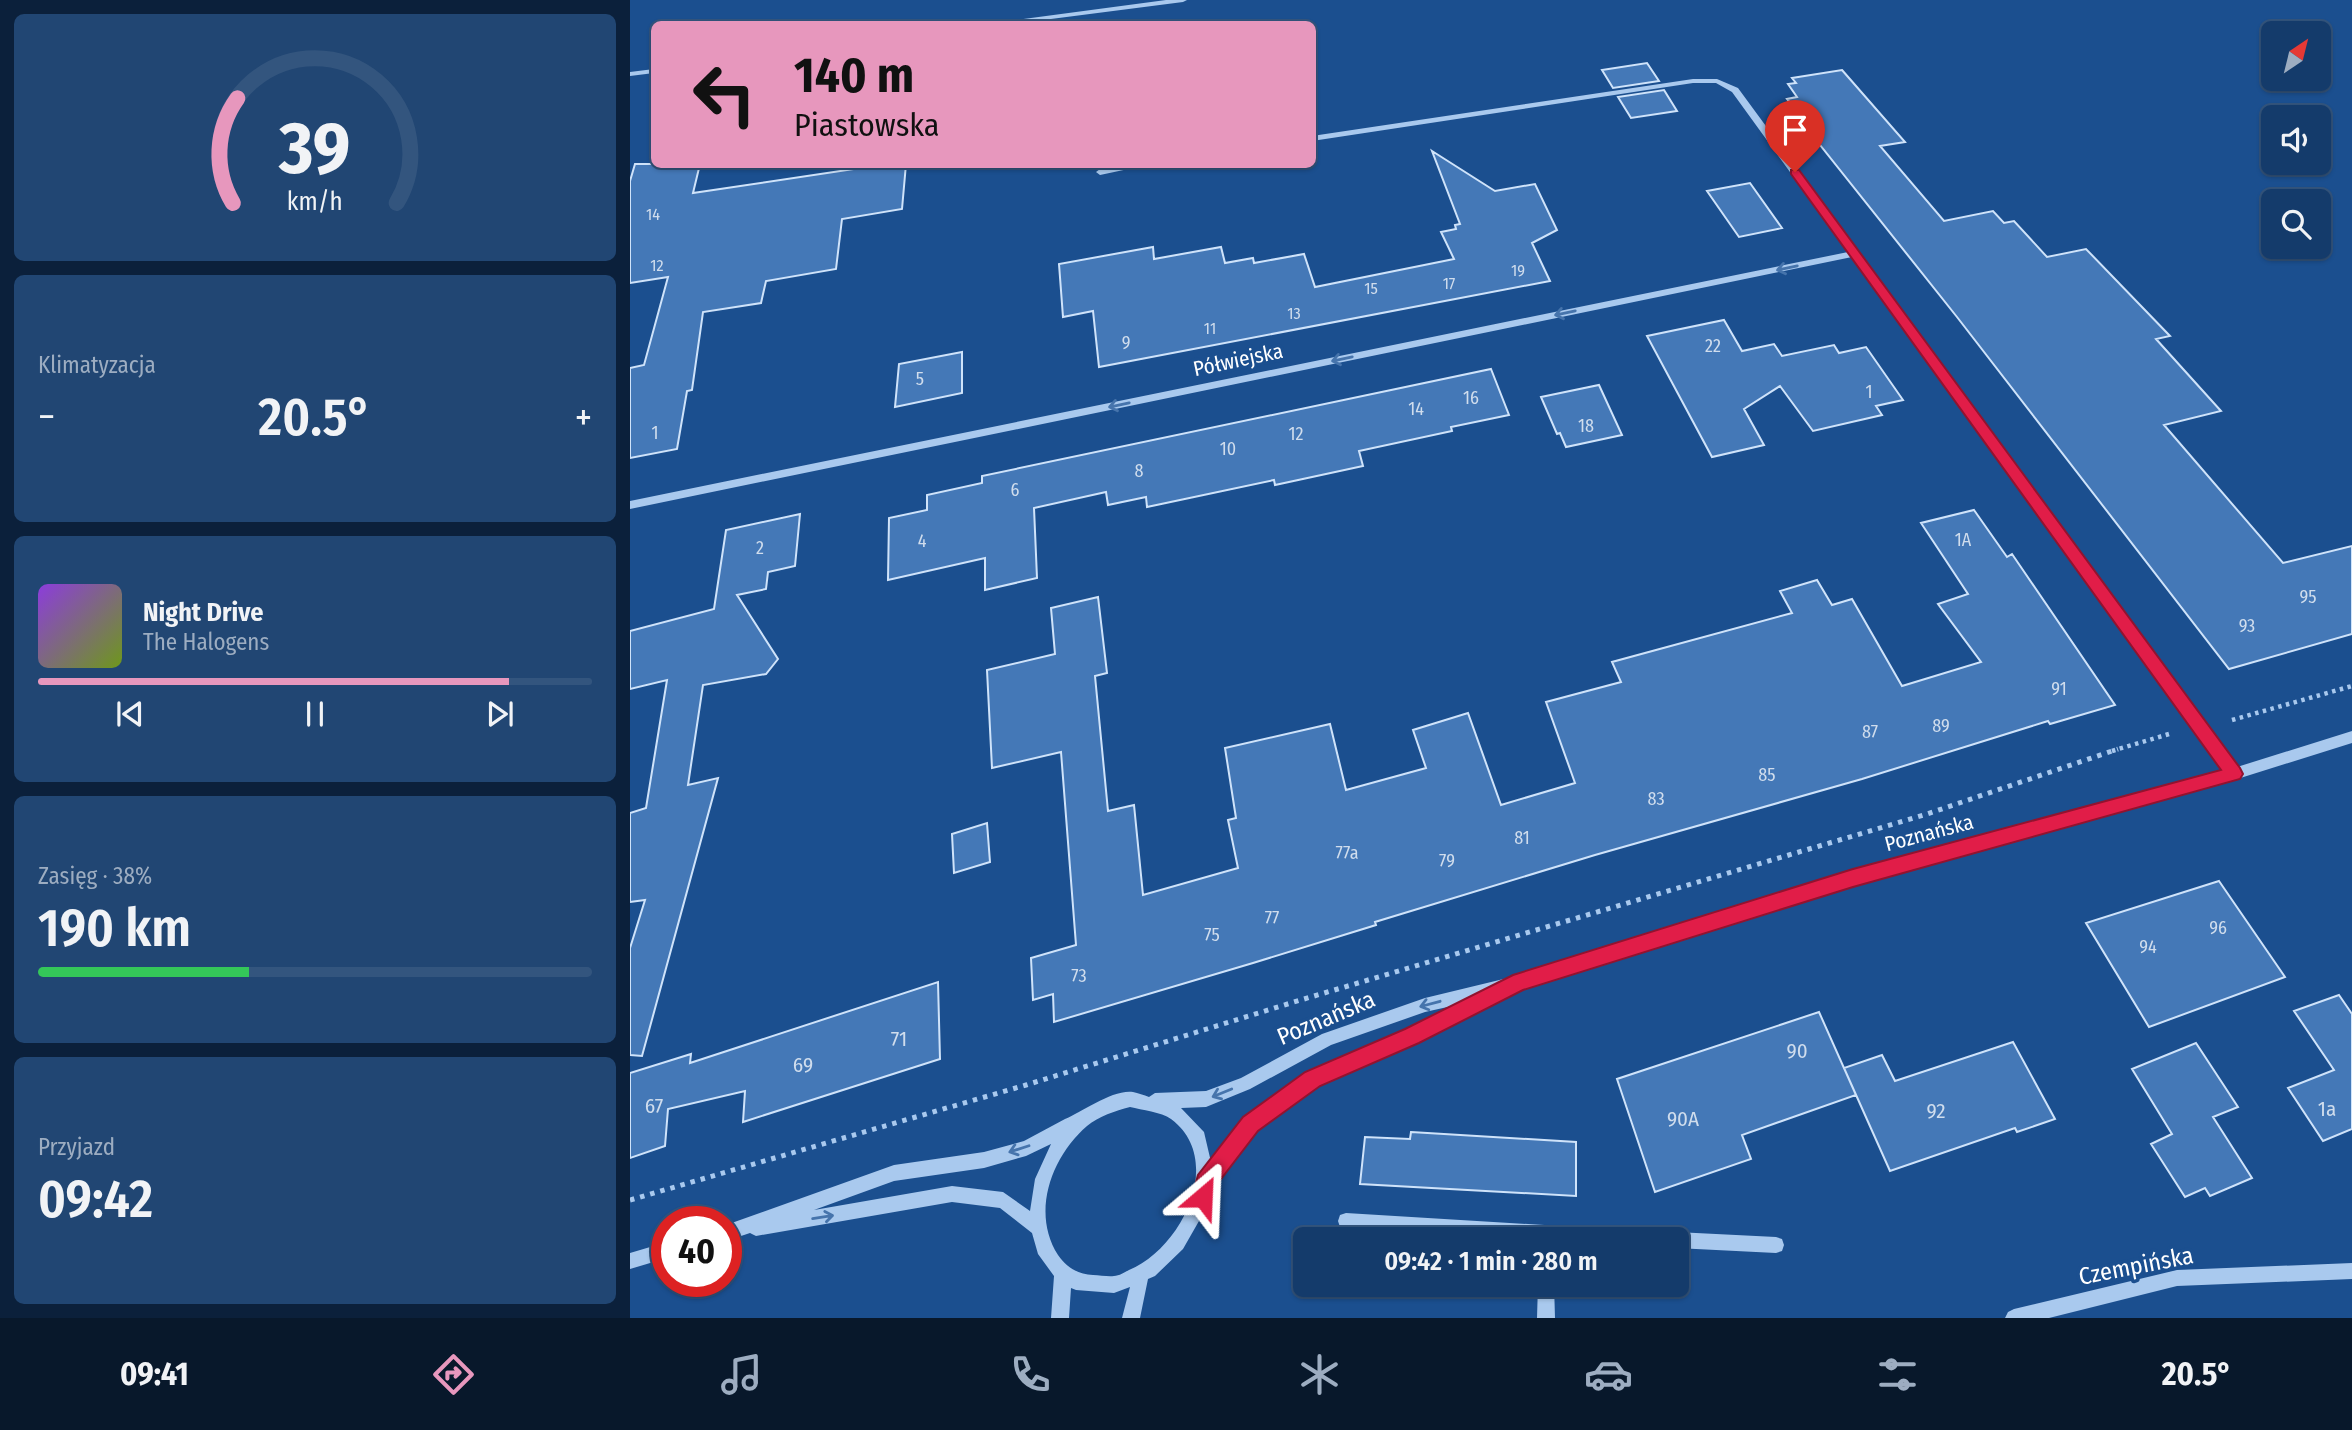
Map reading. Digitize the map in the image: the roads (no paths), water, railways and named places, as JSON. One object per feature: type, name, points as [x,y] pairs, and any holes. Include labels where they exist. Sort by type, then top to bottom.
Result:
[{"type":"street","points":[[1023,21],[1183,0]]},
{"type":"street","points":[[630,74],[651,71]]},
{"type":"street","points":[[1316,138],[1692,81],[1717,81],[1735,90],[2234,774]]},
{"type":"street","points":[[1100,172],[1124,168]]},
{"type":"street","name":"Półwiejska","points":[[630,505],[1854,254]]},
{"type":"street","name":"Poznańska","points":[[1155,1101],[1206,1099],[1245,1084],[1327,1039],[1425,1005],[1520,982],[1853,878],[2234,774],[2352,737]]},
{"type":"street","name":"Poznańska","points":[[1206,1182],[1251,1124],[1312,1079],[1412,1036],[1520,982]]},
{"type":"street","points":[[742,1228],[813,1200],[894,1173],[984,1160],[1026,1148],[1105,1106],[1130,1099],[1155,1101],[1176,1112],[1193,1130],[1203,1154],[1206,1182],[1200,1211],[1186,1240],[1166,1265],[1140,1282],[1113,1289],[1086,1287],[1063,1275],[1046,1255],[1038,1228],[1038,1198],[1045,1169],[1061,1142],[1081,1121]]},
{"type":"street","points":[[742,1231],[952,1194],[1003,1200],[1038,1228]]},
{"type":"street","points":[[1346,1221],[1421,1227]]},
{"type":"street","points":[[1689,1241],[1776,1245]]},
{"type":"street","points":[[630,1261],[651,1255]]},
{"type":"street","name":"Czempińska","points":[[2014,1318],[2177,1278],[2352,1271]]},
{"type":"street","points":[[1060,1318],[1063,1275]]},
{"type":"street","points":[[1131,1318],[1140,1282]]},
{"type":"street","points":[[1546,1297],[1546,1318]]}]
